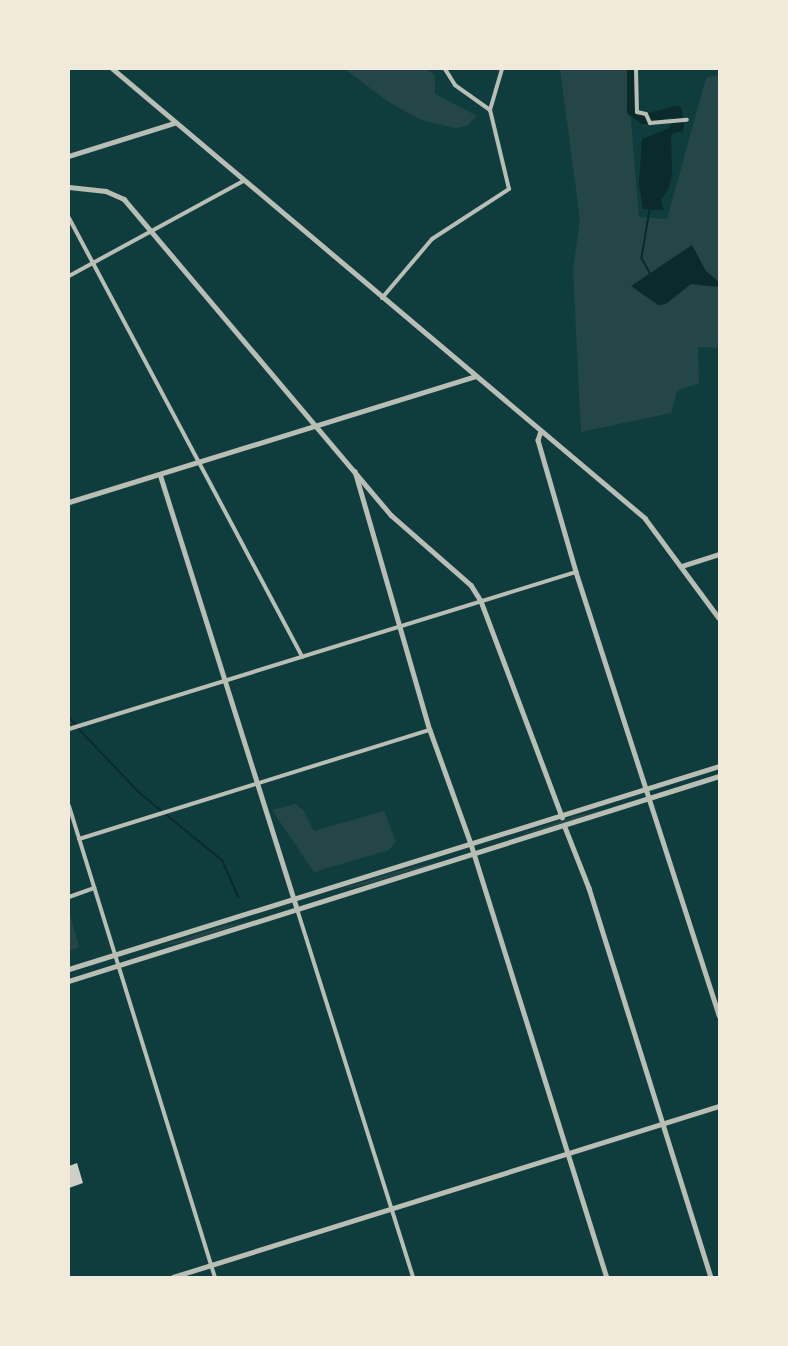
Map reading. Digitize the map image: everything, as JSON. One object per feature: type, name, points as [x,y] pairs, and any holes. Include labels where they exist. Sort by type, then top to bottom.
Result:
[{"type":"street","points":[[113,69],[174,123],[645,518],[719,618]]},
{"type":"street","points":[[445,69],[455,84],[490,110]]},
{"type":"street","points":[[382,298],[432,239],[509,189],[490,110],[502,69]]},
{"type":"street","points":[[636,69],[635,108],[648,118],[664,125],[674,120],[687,120]]},
{"type":"street","points":[[69,156],[174,123]]},
{"type":"street","points":[[69,276],[243,181]]},
{"type":"street","points":[[69,187],[106,191],[124,199],[391,514],[471,585],[481,601],[561,817]]},
{"type":"street","points":[[69,218],[302,657]]},
{"type":"street","points":[[69,501],[475,375]]},
{"type":"street","points":[[541,431],[538,440],[576,572],[651,797],[719,1015]]},
{"type":"street","points":[[355,471],[430,730],[471,844],[607,1277]]},
{"type":"street","points":[[160,474],[413,1277]]},
{"type":"street","points":[[682,566],[719,554]]},
{"type":"street","points":[[69,729],[576,572]]},
{"type":"street","points":[[79,839],[430,730]]},
{"type":"street","points":[[69,969],[719,766]]},
{"type":"street","points":[[69,981],[565,827],[719,776]]},
{"type":"street","points":[[69,806],[215,1277]]},
{"type":"street","points":[[565,827],[589,888],[711,1277]]},
{"type":"street","points":[[69,897],[94,888]]},
{"type":"street","points":[[173,1277],[719,1106]]},
{"type":"shaded area","points":[[345,69],[425,69],[435,75],[435,94],[477,116],[467,126],[456,128],[421,120],[390,103]]},
{"type":"shaded area","points":[[560,69],[633,69],[630,108],[639,217],[667,219],[706,78],[719,75],[719,348],[698,347],[699,383],[677,391],[671,413],[581,432],[573,270],[580,220]]},
{"type":"shaded area","points":[[684,122],[683,133],[676,130],[671,136],[672,174],[669,188],[661,200],[664,210],[643,209],[639,184],[642,139]]},
{"type":"shaded area","points":[[692,245],[706,271],[719,282],[717,287],[691,284],[666,304],[658,305],[631,286]]},
{"type":"shaded area","points":[[295,804],[303,810],[314,831],[384,811],[396,842],[389,850],[314,872],[272,810]]},
{"type":"shaded area","points":[[608,809],[545,829],[518,835],[576,816]]},
{"type":"shaded area","points":[[439,862],[368,884],[337,890],[402,870]]},
{"type":"shaded area","points":[[69,911],[79,947],[69,951]]},
{"type":"shaded area","points":[[247,922],[188,941],[158,947],[223,926]]},
{"type":"building","points":[[77,1163],[83,1183],[69,1188],[69,1166]]},
{"type":"waterway","points":[[632,69],[632,111],[644,119],[677,111],[678,126],[674,128]]},
{"type":"waterway","points":[[650,210],[642,258],[651,275]]},
{"type":"waterway","points":[[69,716],[76,725]]},
{"type":"waterway","points":[[79,729],[140,793],[223,861],[239,898]]}]
